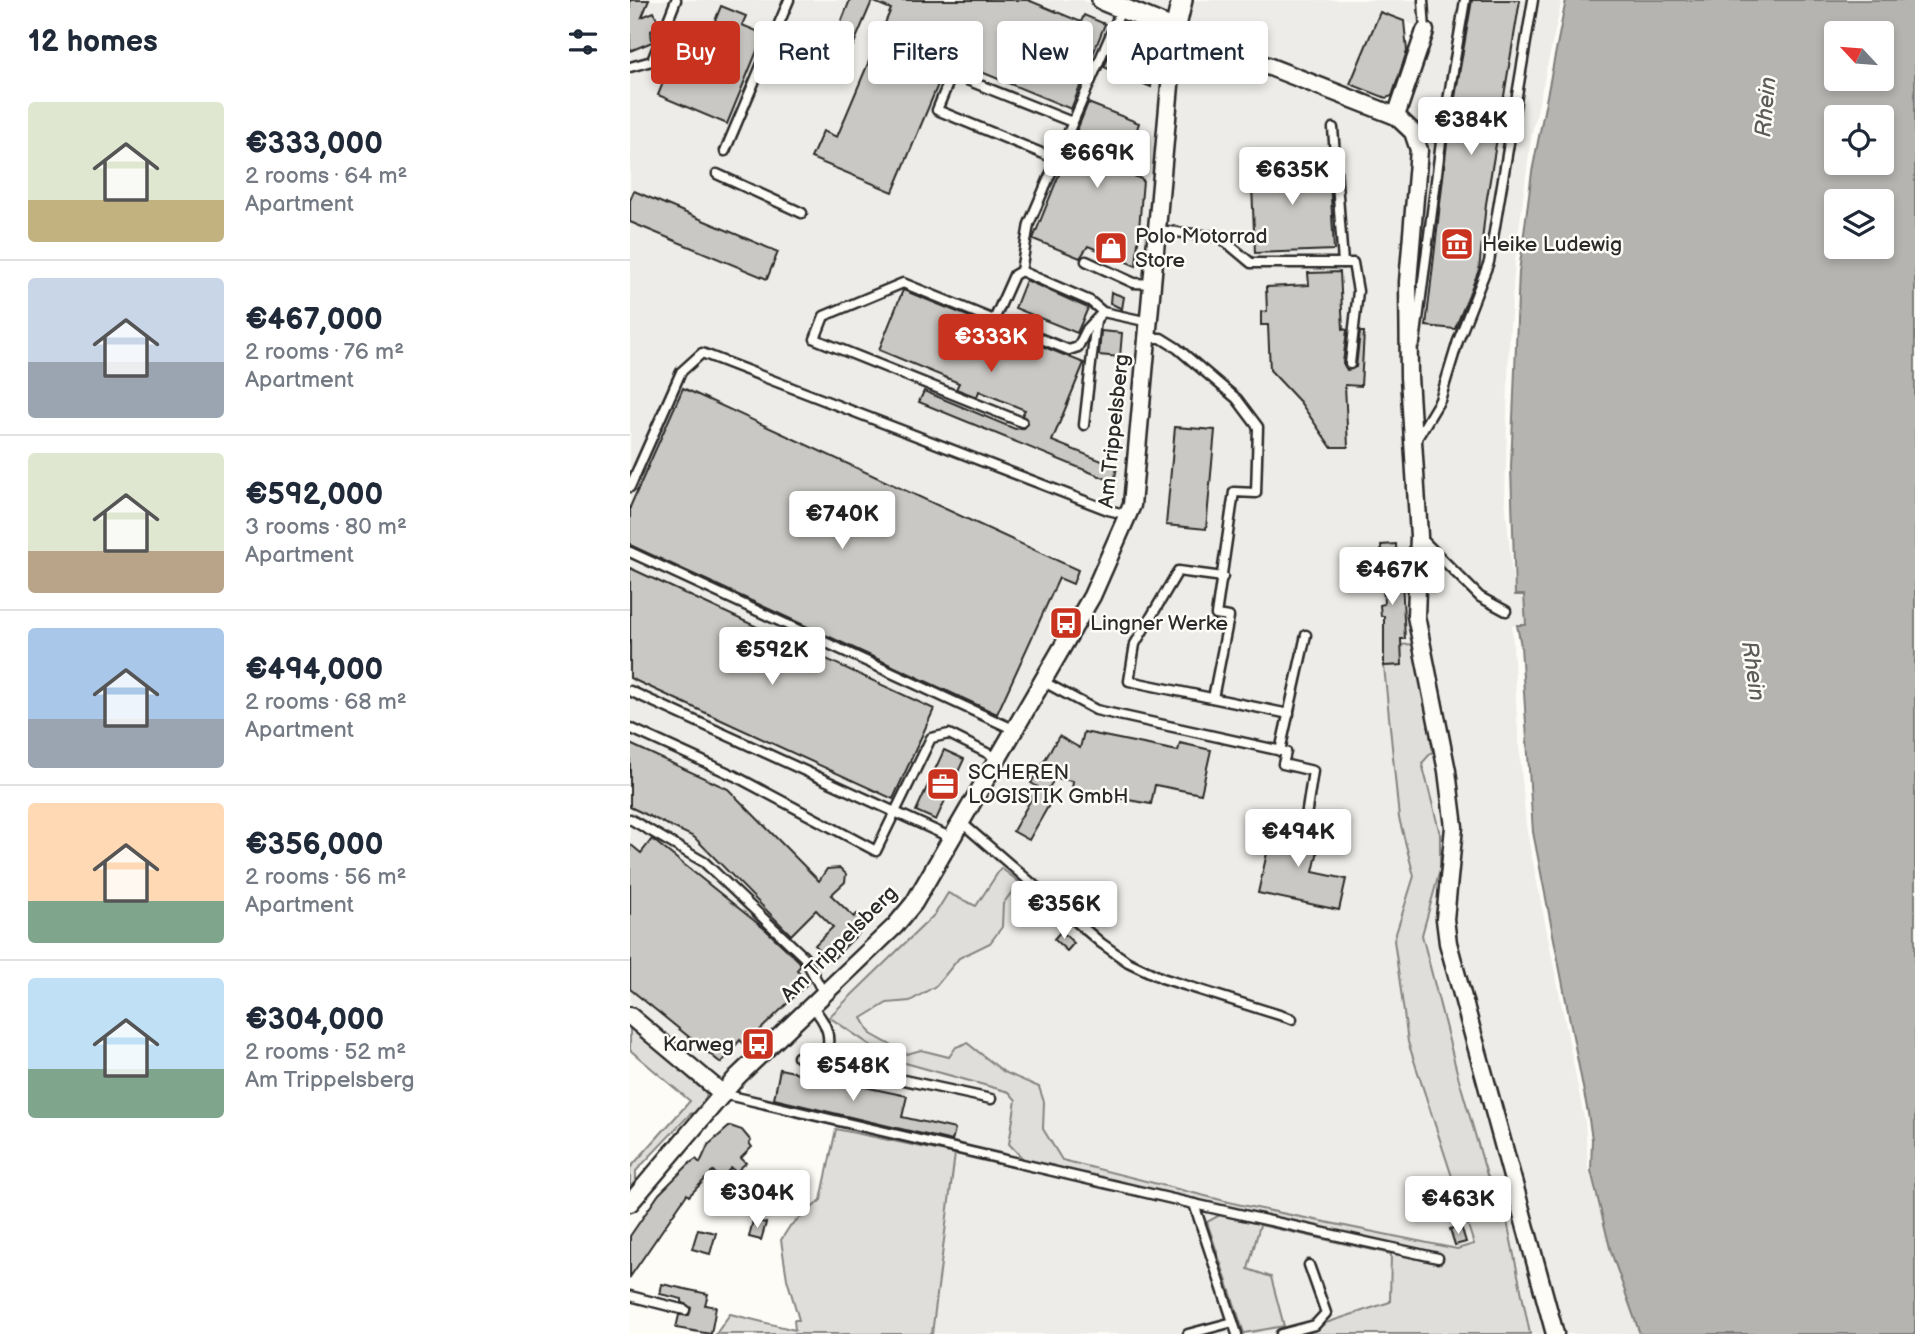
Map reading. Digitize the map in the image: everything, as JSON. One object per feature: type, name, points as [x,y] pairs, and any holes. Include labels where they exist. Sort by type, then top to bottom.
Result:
[{"type":"street","points":[[1102,0],[1153,21]]},
{"type":"street","name":"Am Trippelsberg","points":[[1177,21],[1182,0]]},
{"type":"street","points":[[1396,116],[1425,31]]},
{"type":"street","points":[[1268,66],[1396,116],[1413,132],[1419,150],[1408,282],[1409,377],[1419,536],[1416,616],[1447,771],[1454,827],[1445,919],[1448,943],[1555,1334]]},
{"type":"street","name":"Am Trippelsberg","points":[[630,1203],[723,1094],[810,1004],[895,926],[914,902],[954,839],[1093,596],[1129,515],[1170,84]]},
{"type":"street","points":[[630,1016],[723,1094]]},
{"type":"lane","points":[[630,67],[652,61],[676,0]]},
{"type":"lane","points":[[725,151],[789,0]]},
{"type":"lane","points":[[1423,0],[1425,31]]},
{"type":"lane","points":[[1409,377],[1441,142],[1465,0]]},
{"type":"lane","points":[[1414,443],[1440,400],[1458,341],[1489,262],[1533,0]]},
{"type":"lane","points":[[1021,271],[1029,223],[1122,8]]},
{"type":"lane","points":[[1056,159],[937,110],[952,74],[1072,122]]},
{"type":"lane","points":[[1333,128],[1343,263]]},
{"type":"lane","points":[[716,174],[802,213]]},
{"type":"lane","points":[[1158,230],[1220,237],[1251,264],[1353,262],[1358,291],[1350,364]]},
{"type":"lane","points":[[1086,261],[1133,283],[1153,284]]},
{"type":"lane","points":[[1021,271],[1090,301],[1103,312],[1148,330],[1177,348],[1237,399],[1258,427],[1256,493],[1234,492],[1216,615],[1228,617],[1213,698]]},
{"type":"lane","points":[[994,320],[1014,275],[1021,271]]},
{"type":"lane","points":[[1022,422],[816,339],[824,316],[902,283],[1069,350],[1078,347],[1087,329],[1103,312]]},
{"type":"lane","points":[[1084,425],[1096,320]]},
{"type":"lane","points":[[630,487],[681,372],[702,353],[1108,510],[1129,515]]},
{"type":"lane","points":[[1419,536],[1480,597],[1506,611]]},
{"type":"lane","points":[[630,552],[1016,730]]},
{"type":"lane","points":[[1223,577],[1178,571],[1135,644],[1129,681],[1289,714]]},
{"type":"lane","points":[[1280,751],[1306,635]]},
{"type":"lane","points":[[1044,682],[1096,710],[1286,752],[1283,764],[1313,771],[1305,823]]},
{"type":"lane","points":[[630,691],[954,839]]},
{"type":"lane","points":[[630,727],[735,776],[876,851],[933,736],[948,734],[999,759]]},
{"type":"lane","points":[[630,819],[704,862],[804,957],[823,992]]},
{"type":"lane","points":[[962,823],[1101,943],[1128,962],[1162,978],[1292,1018]]},
{"type":"lane","points":[[810,1004],[828,1027],[830,1046],[824,1063]]},
{"type":"lane","points":[[798,1057],[991,1099]]},
{"type":"lane","points":[[723,1094],[1438,1258]]},
{"type":"lane","points":[[1194,1204],[1237,1334]]},
{"type":"lane","points":[[1281,1334],[1315,1325],[1326,1313],[1309,1265]]},
{"type":"lane","points":[[630,1296],[685,1310]]},
{"type":"lane","points":[[1188,1334],[1233,1322]]},
{"type":"shaded area","points":[[630,0],[1082,0],[1132,21],[1107,21],[1107,84],[1164,84],[1127,506],[1085,599],[930,866],[902,903],[717,1086],[630,1011]]},
{"type":"shaded area","points":[[1119,0],[1177,0],[1170,21]]},
{"type":"shaded area","points":[[1188,0],[1562,0],[1531,138],[1515,260],[1509,340],[1505,498],[1513,584],[1515,595],[1524,594],[1526,625],[1512,626],[1517,719],[1526,827],[1585,1122],[1588,1166],[1611,1252],[1640,1334],[1530,1334],[1521,1299],[1453,1334],[932,1334],[954,1151],[747,1099],[742,1078],[931,889],[1114,568],[1138,506],[1175,84],[1268,84],[1268,21],[1182,21]],"holes":[[[1380,12],[1425,29],[1398,111],[1346,99]]]},
{"type":"shaded area","points":[[1414,644],[1433,751],[1422,763],[1440,834],[1440,870],[1422,935],[1458,1076],[1487,1175],[1504,1206],[1530,1334],[1292,1334],[1390,1302],[1391,1254],[1260,1225],[1248,1269],[1271,1277],[1284,1326],[1244,1333],[1207,1222],[1233,1208],[1029,1165],[1009,1144],[1016,1100],[1009,1092],[891,1059],[829,1017],[935,914],[948,893],[976,906],[1001,868],[1019,882],[1003,904],[1002,927],[990,943],[959,958],[937,985],[910,1001],[887,1003],[862,1018],[871,1034],[907,1054],[921,1050],[949,1057],[956,1047],[967,1043],[1004,1072],[1039,1087],[1044,1102],[1043,1129],[1062,1160],[1237,1204],[1457,1249],[1474,1244],[1408,1042],[1394,940],[1414,876],[1399,818],[1384,666],[1401,665],[1401,645]]},
{"type":"shaded area","points":[[630,1025],[707,1094],[702,1110],[690,1114],[636,1171],[636,1180],[630,1188],[630,1168],[690,1101],[630,1050]]},
{"type":"shaded area","points":[[836,1129],[955,1154],[932,1334],[716,1334],[730,1314],[795,1330],[794,1320],[799,1320],[787,1279],[781,1240],[790,1226],[821,1200]]},
{"type":"water","name":"Rhein","points":[[1566,0],[1915,0],[1915,1334],[1640,1334],[1611,1252],[1591,1171],[1592,1139],[1588,1113],[1533,832],[1521,646],[1517,625],[1526,625],[1524,595],[1515,595],[1511,467],[1519,272],[1532,172]]},
{"type":"building","points":[[630,0],[649,0],[642,17],[654,12],[658,21],[651,21],[651,42],[630,51]]},
{"type":"building","points":[[850,0],[1028,0],[1079,21],[997,21],[997,78],[983,73],[983,21],[886,21],[891,9],[872,1],[854,44],[854,21],[842,21]]},
{"type":"building","points":[[1472,0],[1520,0],[1486,204],[1479,270],[1455,329],[1426,326],[1447,143]]},
{"type":"building","points":[[721,6],[746,16],[742,25],[754,30],[754,58],[727,124],[658,95],[662,84],[740,84],[740,21],[715,21]]},
{"type":"building","points":[[1380,12],[1404,21],[1407,51],[1392,96],[1386,98],[1350,84]]},
{"type":"building","points":[[1084,15],[1105,24],[1093,54],[1093,21],[1081,21]]},
{"type":"building","points":[[868,64],[868,84],[938,84],[893,192],[811,158],[823,131],[837,137]]},
{"type":"building","points":[[1010,84],[1081,84],[1071,109]]},
{"type":"building","points":[[1427,102],[1441,105],[1434,142],[1430,141],[1434,120],[1424,118]]},
{"type":"building","points":[[1088,103],[1139,123],[1136,132],[1134,176],[1143,180],[1136,266],[1115,257],[1116,241],[1110,255],[1088,246],[1080,258],[1033,239]]},
{"type":"building","points":[[1329,162],[1334,250],[1255,253],[1251,164]]},
{"type":"building","points":[[634,191],[778,252],[767,279],[630,222],[630,200]]},
{"type":"building","points":[[1340,272],[1343,329],[1347,330],[1343,363],[1347,370],[1356,367],[1360,332],[1364,332],[1361,386],[1345,385],[1348,447],[1331,447],[1300,402],[1270,370],[1268,325],[1261,325],[1261,312],[1267,311],[1266,287],[1309,285],[1308,273]]},
{"type":"building","points":[[1026,280],[1088,308],[1077,333],[1015,308]]},
{"type":"building","points":[[903,290],[1084,363],[1052,441],[1117,467],[1114,482],[919,402],[924,391],[1015,429],[1024,428],[1028,424],[1022,415],[1025,410],[979,391],[977,397],[956,389],[959,383],[879,350]]},
{"type":"building","points":[[1111,292],[1124,297],[1122,309],[1110,303]]},
{"type":"building","points":[[1101,331],[1122,333],[1120,357],[1099,355]]},
{"type":"building","points":[[683,388],[1078,570],[1073,584],[1059,578],[997,714],[630,545],[630,507]]},
{"type":"building","points":[[1175,427],[1215,430],[1206,529],[1166,525]]},
{"type":"building","points":[[1396,544],[1398,579],[1402,579],[1405,639],[1401,639],[1402,665],[1384,666],[1384,616],[1381,616],[1380,605],[1384,604],[1381,545]]},
{"type":"building","points":[[630,568],[934,709],[893,799],[630,678]]},
{"type":"building","points":[[1084,732],[1178,751],[1180,743],[1211,750],[1201,794],[1155,785],[1151,804],[1072,790],[1073,781],[1055,778],[1045,794],[1053,798],[1029,840],[1013,831],[1038,787],[1031,783],[1059,736],[1080,748]]},
{"type":"building","points":[[630,744],[728,789],[819,881],[827,869],[840,868],[846,874],[845,882],[831,895],[854,917],[857,914],[868,924],[831,961],[815,945],[833,927],[816,910],[791,935],[694,837],[630,807]]},
{"type":"building","points":[[944,750],[964,759],[936,820],[916,811]]},
{"type":"building","points":[[1274,822],[1322,833],[1313,872],[1346,879],[1339,910],[1258,893]]},
{"type":"building","points":[[652,839],[766,930],[799,961],[801,965],[797,970],[809,982],[745,1045],[740,1040],[721,1063],[630,989],[630,844],[641,853]]},
{"type":"building","points":[[1061,931],[1074,943],[1067,951],[1054,939]]},
{"type":"building","points":[[780,1069],[907,1096],[902,1117],[955,1129],[952,1141],[774,1099]]},
{"type":"building","points":[[730,1126],[742,1130],[751,1141],[749,1143],[752,1147],[741,1158],[746,1163],[736,1172],[731,1168],[720,1179],[713,1171],[689,1196],[687,1194],[630,1277],[630,1236],[659,1194],[690,1163],[696,1159],[700,1163],[708,1145]]},
{"type":"building","points":[[753,1220],[766,1223],[761,1240],[749,1237]]},
{"type":"building","points":[[1461,1226],[1466,1242],[1455,1245],[1450,1229]]},
{"type":"building","points":[[698,1229],[716,1233],[710,1254],[692,1249]]},
{"type":"building","points":[[662,1284],[708,1294],[705,1305],[716,1307],[711,1334],[676,1328],[679,1315],[689,1315],[691,1308],[682,1302],[682,1299],[660,1294]]},
{"type":"place","name":"Heike Ludewig","points":[[1457,244]]},
{"type":"place","name":"Polo Motorrad Store","points":[[1111,248]]},
{"type":"place","name":"Lingner Werke","points":[[1066,623]]},
{"type":"place","name":"SCHEREN LOGISTIK GmbH","points":[[943,784]]},
{"type":"place","name":"Karweg","points":[[758,1044]]}]
